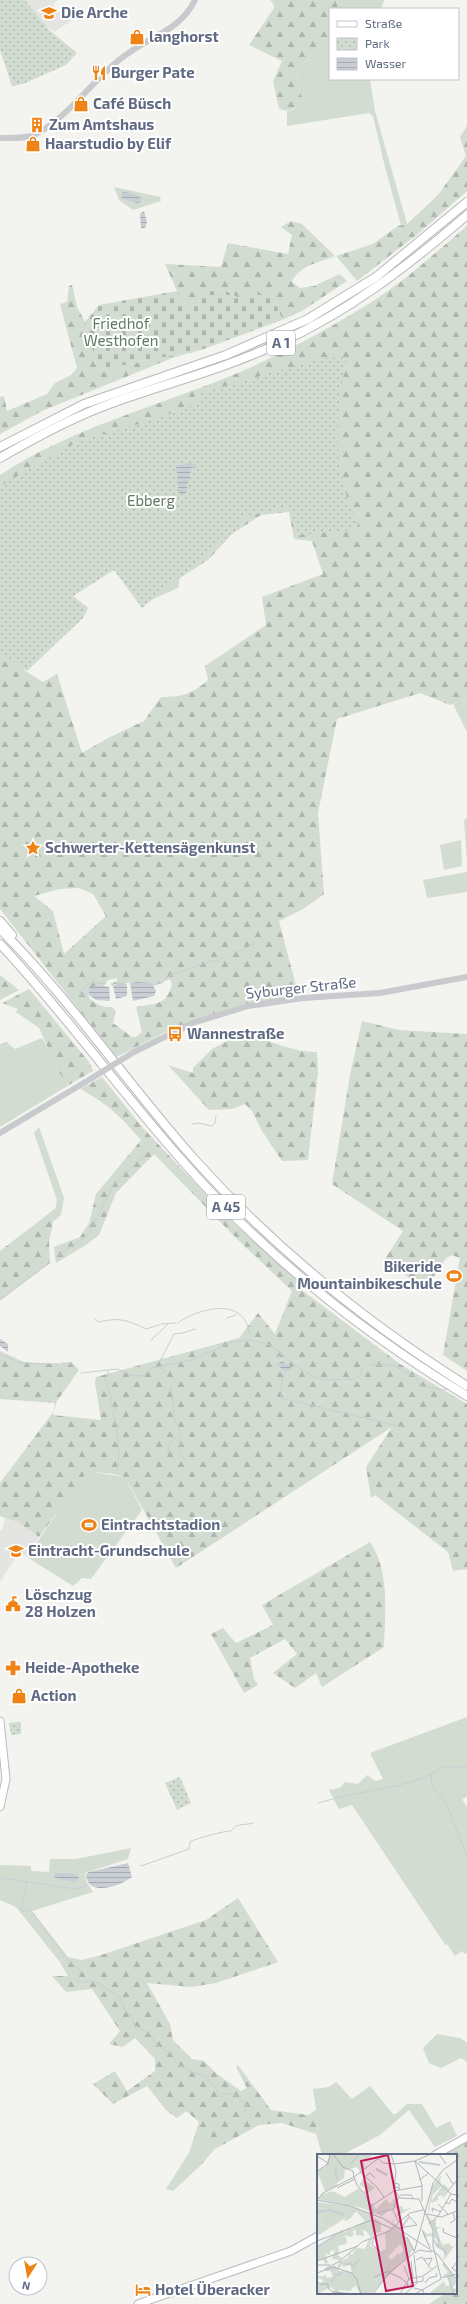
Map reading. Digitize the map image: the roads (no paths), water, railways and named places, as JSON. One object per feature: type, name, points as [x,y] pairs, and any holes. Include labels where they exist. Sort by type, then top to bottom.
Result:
[{"type":"highway","name":"A 1","points":[[0,447],[84,404],[226,355],[308,319],[376,277],[467,202]]},
{"type":"highway","name":"A 1","points":[[0,458],[29,441],[86,413],[227,365],[313,327],[381,285],[467,215]]},
{"type":"highway","points":[[0,921],[15,938],[22,954]]},
{"type":"highway","name":"A 45","points":[[0,930],[63,1001],[151,1109],[225,1192],[294,1258],[387,1333],[467,1386]]},
{"type":"highway","name":"A 45","points":[[0,944],[64,1015],[92,1052],[180,1159],[246,1228],[326,1298],[382,1340],[467,1396]]},
{"type":"highway","points":[[0,949],[92,1052]]},
{"type":"main road","points":[[0,1721],[6,1779],[0,1807]]},
{"type":"main road","points":[[437,2154],[467,2137]]},
{"type":"main road","points":[[138,2304],[291,2251],[317,2237]]},
{"type":"street","points":[[0,138],[32,135],[40,131],[81,96],[119,60],[174,26],[188,12],[195,0]]},
{"type":"street","name":"Syburger Straße","points":[[0,1133],[134,1052],[193,1023],[248,1006],[302,998],[384,993],[467,977]]},
{"type":"water","points":[[123,192],[135,194],[141,198],[141,202],[138,203],[123,199],[121,197]]},
{"type":"water","points":[[144,211],[147,222],[145,228],[141,228],[140,214]]},
{"type":"water","points":[[188,463],[195,464],[197,467],[191,468],[186,493],[179,494],[176,466]]},
{"type":"water","points":[[118,983],[125,983],[127,985],[127,996],[116,999],[113,986]]},
{"type":"water","points":[[130,983],[152,983],[156,991],[154,996],[133,1001]]},
{"type":"water","points":[[98,985],[109,987],[110,1001],[96,1000],[89,995],[88,988]]},
{"type":"water","points":[[0,1339],[8,1344],[8,1352],[0,1346]]},
{"type":"water","points":[[282,1361],[291,1367],[291,1369],[286,1372],[277,1365]]},
{"type":"water","points":[[128,1863],[132,1877],[120,1884],[105,1888],[98,1888],[92,1886],[88,1881],[86,1874],[89,1872]]},
{"type":"water","points":[[57,1873],[72,1873],[78,1876],[79,1879],[75,1882],[55,1878],[54,1875]]},
{"type":"waterway","points":[[236,953],[252,945],[254,942]]},
{"type":"waterway","points":[[153,984],[162,983],[170,975],[212,961],[219,961],[226,956]]},
{"type":"waterway","points":[[86,995],[80,995],[80,991],[87,984],[105,983]]},
{"type":"waterway","points":[[0,1045],[8,1042]]},
{"type":"waterway","points":[[192,1124],[198,1123],[212,1126],[215,1123],[216,1116]]},
{"type":"waterway","points":[[56,1257],[89,1234],[114,1184],[149,1151]]},
{"type":"waterway","points":[[0,1299],[50,1262]]},
{"type":"waterway","points":[[178,1323],[197,1313],[220,1308],[239,1314],[246,1321],[249,1333]]},
{"type":"waterway","points":[[227,1318],[236,1315]]},
{"type":"waterway","points":[[95,1319],[99,1322],[123,1320],[134,1323],[146,1329],[159,1325]]},
{"type":"waterway","points":[[161,1324],[176,1323]]},
{"type":"waterway","points":[[151,1340],[168,1324]]},
{"type":"waterway","points":[[160,1361],[174,1334],[195,1329]]},
{"type":"waterway","points":[[81,1373],[117,1369],[131,1375],[144,1376],[152,1368],[192,1360],[232,1342],[252,1340],[270,1345],[299,1368],[314,1377],[325,1380],[354,1379],[359,1376],[364,1367]]},
{"type":"waterway","points":[[279,1357],[281,1353]]},
{"type":"waterway","points":[[0,1354],[20,1363],[58,1364]]},
{"type":"waterway","points":[[62,1363],[72,1364],[77,1371]]},
{"type":"waterway","points":[[371,1365],[392,1365],[416,1377],[420,1386],[442,1390],[449,1389]]},
{"type":"waterway","points":[[159,1367],[165,1371]]},
{"type":"waterway","points":[[108,1371],[108,1375],[105,1378],[112,1400],[109,1405],[114,1406],[115,1409],[113,1414],[118,1442],[119,1458],[116,1469]]},
{"type":"waterway","points":[[286,1372],[282,1379],[281,1398],[402,1427]]},
{"type":"waterway","points":[[171,1388],[175,1422],[180,1428],[180,1453],[186,1462]]},
{"type":"waterway","points":[[168,1451],[171,1441],[178,1436]]},
{"type":"waterway","points":[[318,1803],[344,1796],[400,1785],[423,1778],[444,1767],[467,1767]]},
{"type":"waterway","points":[[431,1774],[432,1786],[446,1803],[467,1856]]},
{"type":"waterway","points":[[141,1866],[189,1849],[190,1842],[193,1840],[231,1831],[238,1825],[253,1823]]},
{"type":"waterway","points":[[0,1878],[76,1889],[85,1886]]},
{"type":"waterway","points":[[27,1882],[21,1911],[28,1910],[33,1913],[68,1960],[81,1972]]},
{"type":"waterway","points":[[78,1979],[79,1982],[94,1981],[120,1998],[126,2012],[132,2016],[134,2025],[151,2035],[157,2045],[173,2056],[178,2064],[189,2071],[206,2077],[217,2090],[220,2097],[224,2093],[235,2095],[247,2105],[244,2113]]},
{"type":"place","name":"Die Arche","points":[[49,13]]},
{"type":"place","name":"langhorst","points":[[137,37]]},
{"type":"place","name":"Burger Pate","points":[[99,73]]},
{"type":"place","name":"Café Büsch","points":[[81,104]]},
{"type":"place","name":"Zum Amtshaus","points":[[37,125]]},
{"type":"place","name":"Haarstudio by Elif","points":[[33,144]]},
{"type":"place","name":"Schwerter-Kettensägenkunst","points":[[33,848]]},
{"type":"place","name":"Wannestraße","points":[[175,1034]]},
{"type":"place","name":"Bikeride Mountainbikeschule","points":[[454,1276]]},
{"type":"place","name":"Eintrachtstadion","points":[[89,1525]]},
{"type":"place","name":"Eintracht-Grundschule","points":[[16,1551]]},
{"type":"place","name":"Löschzug 28 Holzen","points":[[13,1604]]},
{"type":"place","name":"Heide-Apotheke","points":[[13,1668]]},
{"type":"place","name":"Action","points":[[19,1696]]},
{"type":"place","name":"Hotel Überacker","points":[[143,2290]]},
{"type":"park label","name":"Friedhof Westhofen","points":[[121,332]]},
{"type":"park label","name":"Ebberg","points":[[151,501]]}]
